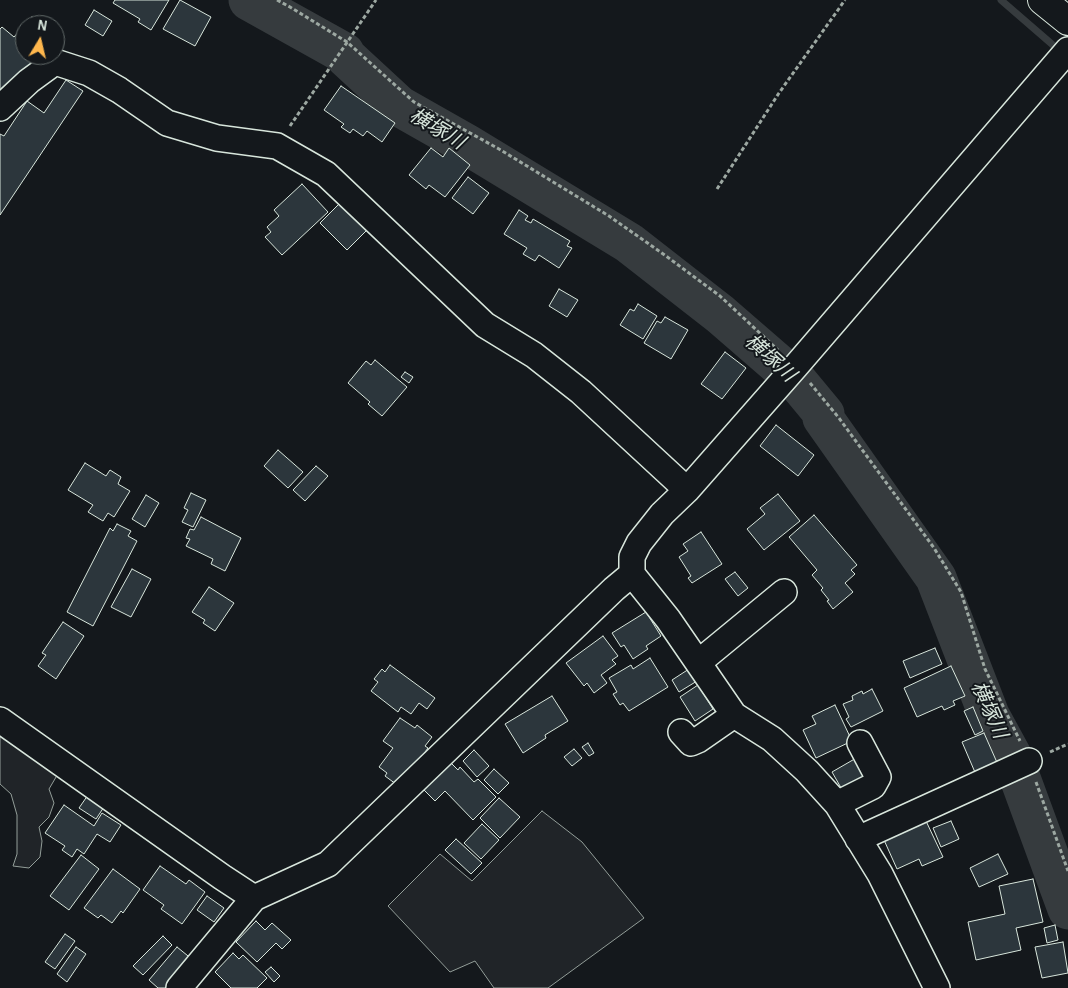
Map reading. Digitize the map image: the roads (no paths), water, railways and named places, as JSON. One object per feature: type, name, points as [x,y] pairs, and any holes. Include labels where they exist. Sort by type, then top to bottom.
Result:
[{"type":"main road","points":[[1042,0],[1068,21]]},
{"type":"street","points":[[937,988],[880,874],[837,804],[807,771],[772,739],[734,715],[668,619],[632,574],[632,557],[639,543],[662,514],[687,490],[796,366],[1068,50]]},
{"type":"street","points":[[0,108],[29,81],[55,62],[89,73],[167,123],[217,138],[277,146],[326,174],[485,325],[534,355],[581,392],[687,490]]},
{"type":"street","points":[[179,988],[254,898],[328,864],[614,589],[632,574]]},
{"type":"street","points":[[699,662],[784,592]]},
{"type":"street","points":[[681,732],[692,742],[698,740],[734,715]]},
{"type":"street","points":[[0,720],[254,898]]},
{"type":"street","points":[[837,804],[873,786],[878,777],[860,743]]},
{"type":"street","points":[[858,839],[1029,761]]},
{"type":"waterway","name":"横塚川","points":[[249,0],[344,53],[399,106],[466,144],[629,243],[720,314],[795,379],[824,414],[823,418],[936,578],[989,715],[1013,759],[1068,909]]},
{"type":"waterway","points":[[1001,0],[1061,52]]}]
